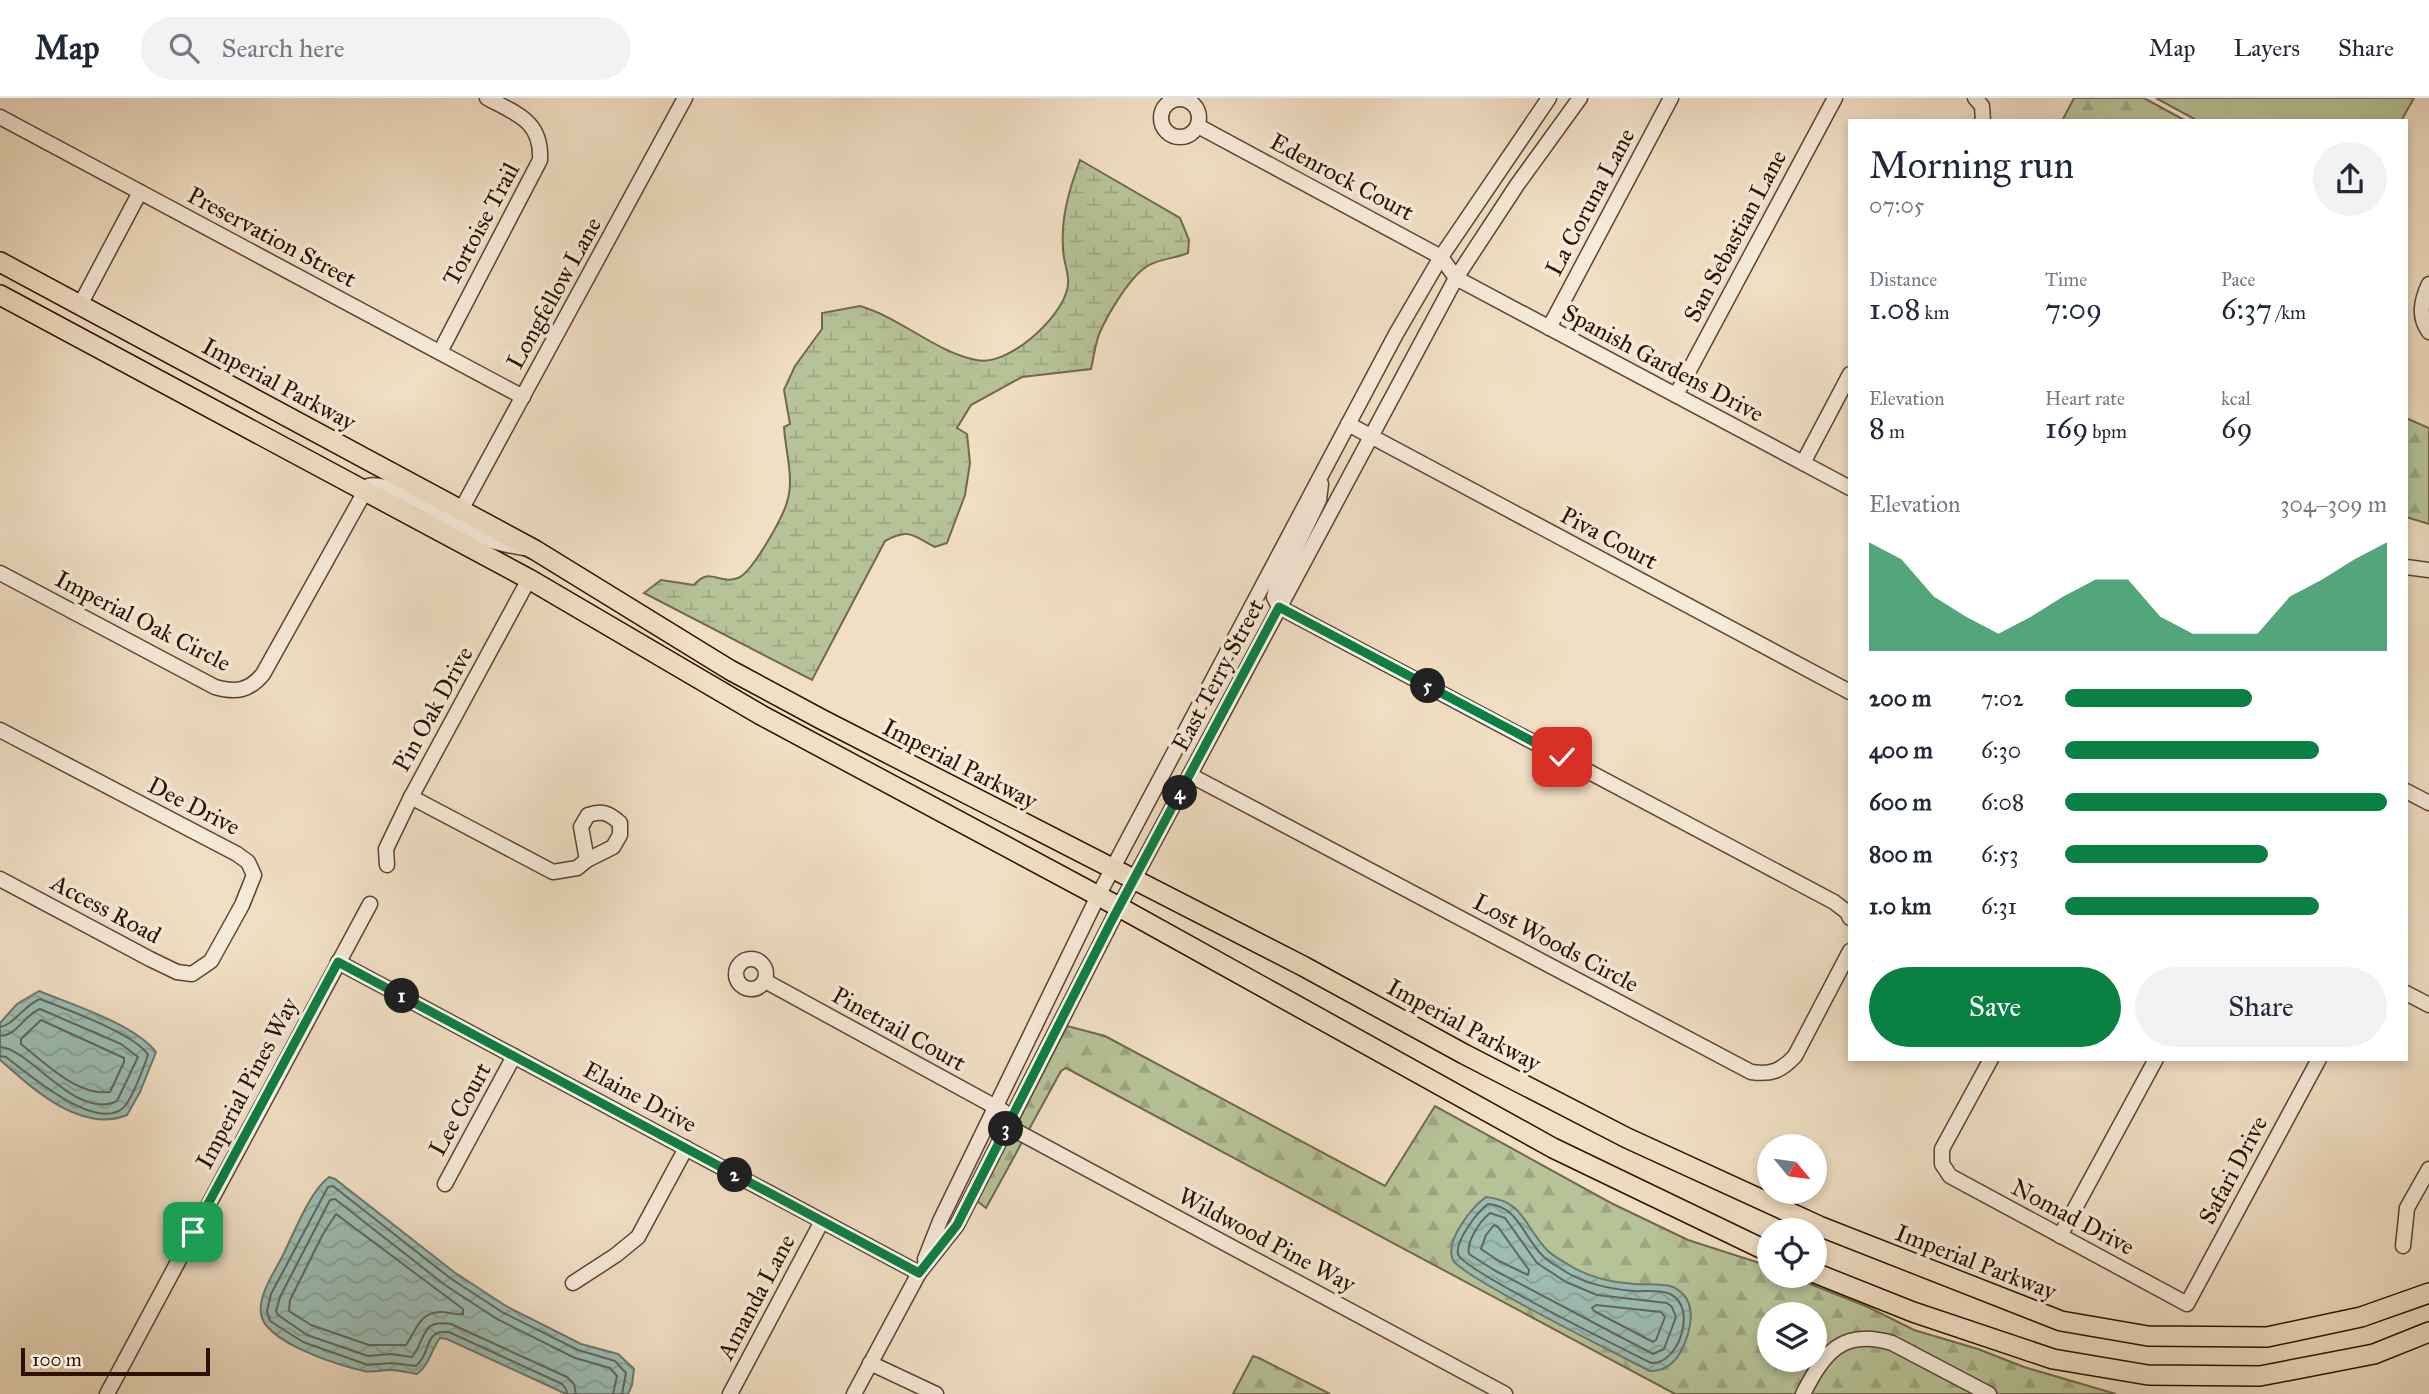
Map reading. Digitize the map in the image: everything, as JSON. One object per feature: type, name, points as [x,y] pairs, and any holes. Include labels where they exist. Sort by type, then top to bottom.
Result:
[{"type":"main road","name":"Imperial Parkway","points":[[0,262],[535,550],[730,670],[1627,1138],[1819,1226],[2061,1321],[2148,1336],[2267,1337],[2361,1317],[2429,1293]]},
{"type":"main road","points":[[0,277],[61,306],[80,305],[82,319],[93,344]]},
{"type":"main road","name":"Imperial Parkway","points":[[0,295],[530,579],[761,715],[1119,907],[1553,1148],[1757,1246]]},
{"type":"main road","points":[[1827,1278],[1913,1312],[2053,1359],[2148,1376],[2260,1376],[2374,1354],[2429,1332]]},
{"type":"street","name":"Tortoise Trail","points":[[440,352],[540,160],[541,146],[537,133],[528,121],[487,98]]},
{"type":"street","name":"Longfellow Lane","points":[[461,510],[685,98]]},
{"type":"street","points":[[919,1273],[940,1221],[1112,868],[1396,334],[1441,257],[1549,98]]},
{"type":"street","name":"East Terry Street","points":[[854,1394],[919,1273],[957,1225],[1119,907],[1456,278],[1517,185],[1580,98]]},
{"type":"street","name":"La Coruna Lane","points":[[1549,328],[1671,98]]},
{"type":"street","name":"San Sebastian Lane","points":[[1676,395],[1835,98]]},
{"type":"street","name":"Preservation Street","points":[[0,117],[523,397]]},
{"type":"street","name":"Edenrock Court","points":[[1198,126],[1441,257],[1456,278]]},
{"type":"street","points":[[80,305],[140,192]]},
{"type":"street","name":"Spanish Gardens Drive","points":[[1456,278],[1848,487]]},
{"type":"street","points":[[2425,326],[2423,297],[2429,284]]},
{"type":"street","points":[[1803,463],[1848,378]]},
{"type":"street","name":"Piva Court","points":[[1348,424],[1848,691]]},
{"type":"street","points":[[1324,470],[1319,500],[1276,589],[1274,597],[1279,607],[1834,902],[1848,914]]},
{"type":"street","name":"Imperial Parkway","points":[[364,490],[372,485],[393,489],[485,538],[535,550]]},
{"type":"street","name":"Imperial Oak Circle","points":[[0,573],[215,687],[243,691],[255,684],[263,674],[364,490]]},
{"type":"street","points":[[2408,567],[2429,570]]},
{"type":"street","name":"Pin Oak Drive","points":[[387,864],[386,849],[411,797],[530,579]]},
{"type":"street","name":"Dee Drive","points":[[0,730],[248,862],[254,875],[242,905],[211,961],[192,974]]},
{"type":"street","name":"Lost Woods Circle","points":[[1190,775],[1751,1072],[1768,1074],[1784,1069],[1795,1056],[1848,955]]},
{"type":"street","points":[[2408,792],[2427,797]]},
{"type":"street","points":[[411,797],[553,872],[577,868],[587,860]]},
{"type":"street","name":"Access Road","points":[[0,878],[150,959],[177,972],[192,974]]},
{"type":"street","name":"Imperial Pines Way","points":[[107,1394],[370,904]]},
{"type":"street","name":"Elaine Drive","points":[[338,962],[919,1273]]},
{"type":"street","name":"Pinetrail Court","points":[[765,981],[996,1107],[1010,1121]]},
{"type":"street","points":[[2408,994],[2429,1005]]},
{"type":"street","name":"Lee Court","points":[[445,1184],[514,1056]]},
{"type":"street","name":"Nomad Drive","points":[[1990,1061],[1942,1149],[1942,1164],[1950,1176],[2187,1304]]},
{"type":"street","points":[[2060,1236],[2154,1061]]},
{"type":"street","name":"Safari Drive","points":[[2187,1304],[2318,1061]]},
{"type":"street","name":"Wildwood Pine Way","points":[[1010,1121],[1504,1394]]},
{"type":"street","points":[[573,1283],[638,1237],[686,1148]]},
{"type":"street","points":[[2403,1246],[2407,1208],[2429,1169]]},
{"type":"street","name":"Amanda Lane","points":[[730,1394],[822,1221]]},
{"type":"street","points":[[1803,1394],[1826,1354],[1841,1344],[1858,1338],[1875,1338],[1892,1343],[1989,1394]]},
{"type":"street","points":[[870,1363],[936,1394]]},
{"type":"green space","points":[[2074,98],[2144,98],[2182,119],[2063,119]]},
{"type":"green space","points":[[2156,98],[2414,98],[2402,119],[2194,119]]},
{"type":"green space","points":[[1080,160],[1180,218],[1189,240],[1188,253],[1148,266],[1131,282],[1100,332],[1091,369],[1022,377],[971,405],[957,428],[967,434],[970,463],[965,495],[947,543],[935,547],[915,536],[905,534],[885,541],[812,680],[644,593],[661,580],[694,585],[710,576],[731,580],[738,578],[751,566],[766,544],[788,500],[790,489],[784,427],[790,424],[784,390],[795,366],[822,329],[822,313],[860,306],[890,318],[961,356],[976,360],[1003,356],[1017,349],[1044,327],[1067,290],[1063,225],[1069,193]]},
{"type":"green space","points":[[2408,419],[2429,428],[2429,524],[2408,518]]},
{"type":"green space","points":[[1067,1026],[1105,1036],[1385,1186],[1435,1106],[1611,1203],[1688,1240],[1757,1262],[1757,1288],[1820,1288],[1868,1307],[1914,1330],[2116,1394],[1675,1394],[1066,1068],[1061,1071],[986,1208],[977,1201]]},
{"type":"green space","points":[[1253,1356],[1259,1358],[1330,1394],[1233,1394]]},
{"type":"water","points":[[39,991],[118,1024],[146,1042],[156,1052],[140,1092],[127,1115],[110,1119],[75,1113],[42,1095],[0,1060],[0,1023],[17,1004]]},
{"type":"water","points":[[329,1177],[454,1272],[506,1306],[581,1344],[618,1354],[634,1369],[628,1394],[566,1394],[447,1339],[440,1338],[425,1366],[417,1374],[394,1370],[367,1372],[321,1358],[275,1334],[261,1314],[262,1299],[309,1202]]},
{"type":"water","points":[[1486,1197],[1499,1199],[1516,1209],[1547,1250],[1577,1269],[1609,1281],[1669,1286],[1682,1293],[1690,1308],[1690,1326],[1684,1345],[1674,1361],[1663,1368],[1650,1371],[1511,1299],[1463,1269],[1453,1260],[1452,1244],[1467,1216]]},
{"type":"route","points":[[193,1232],[338,962],[919,1273],[957,1225],[1111,922],[1279,607],[1562,757]]}]
